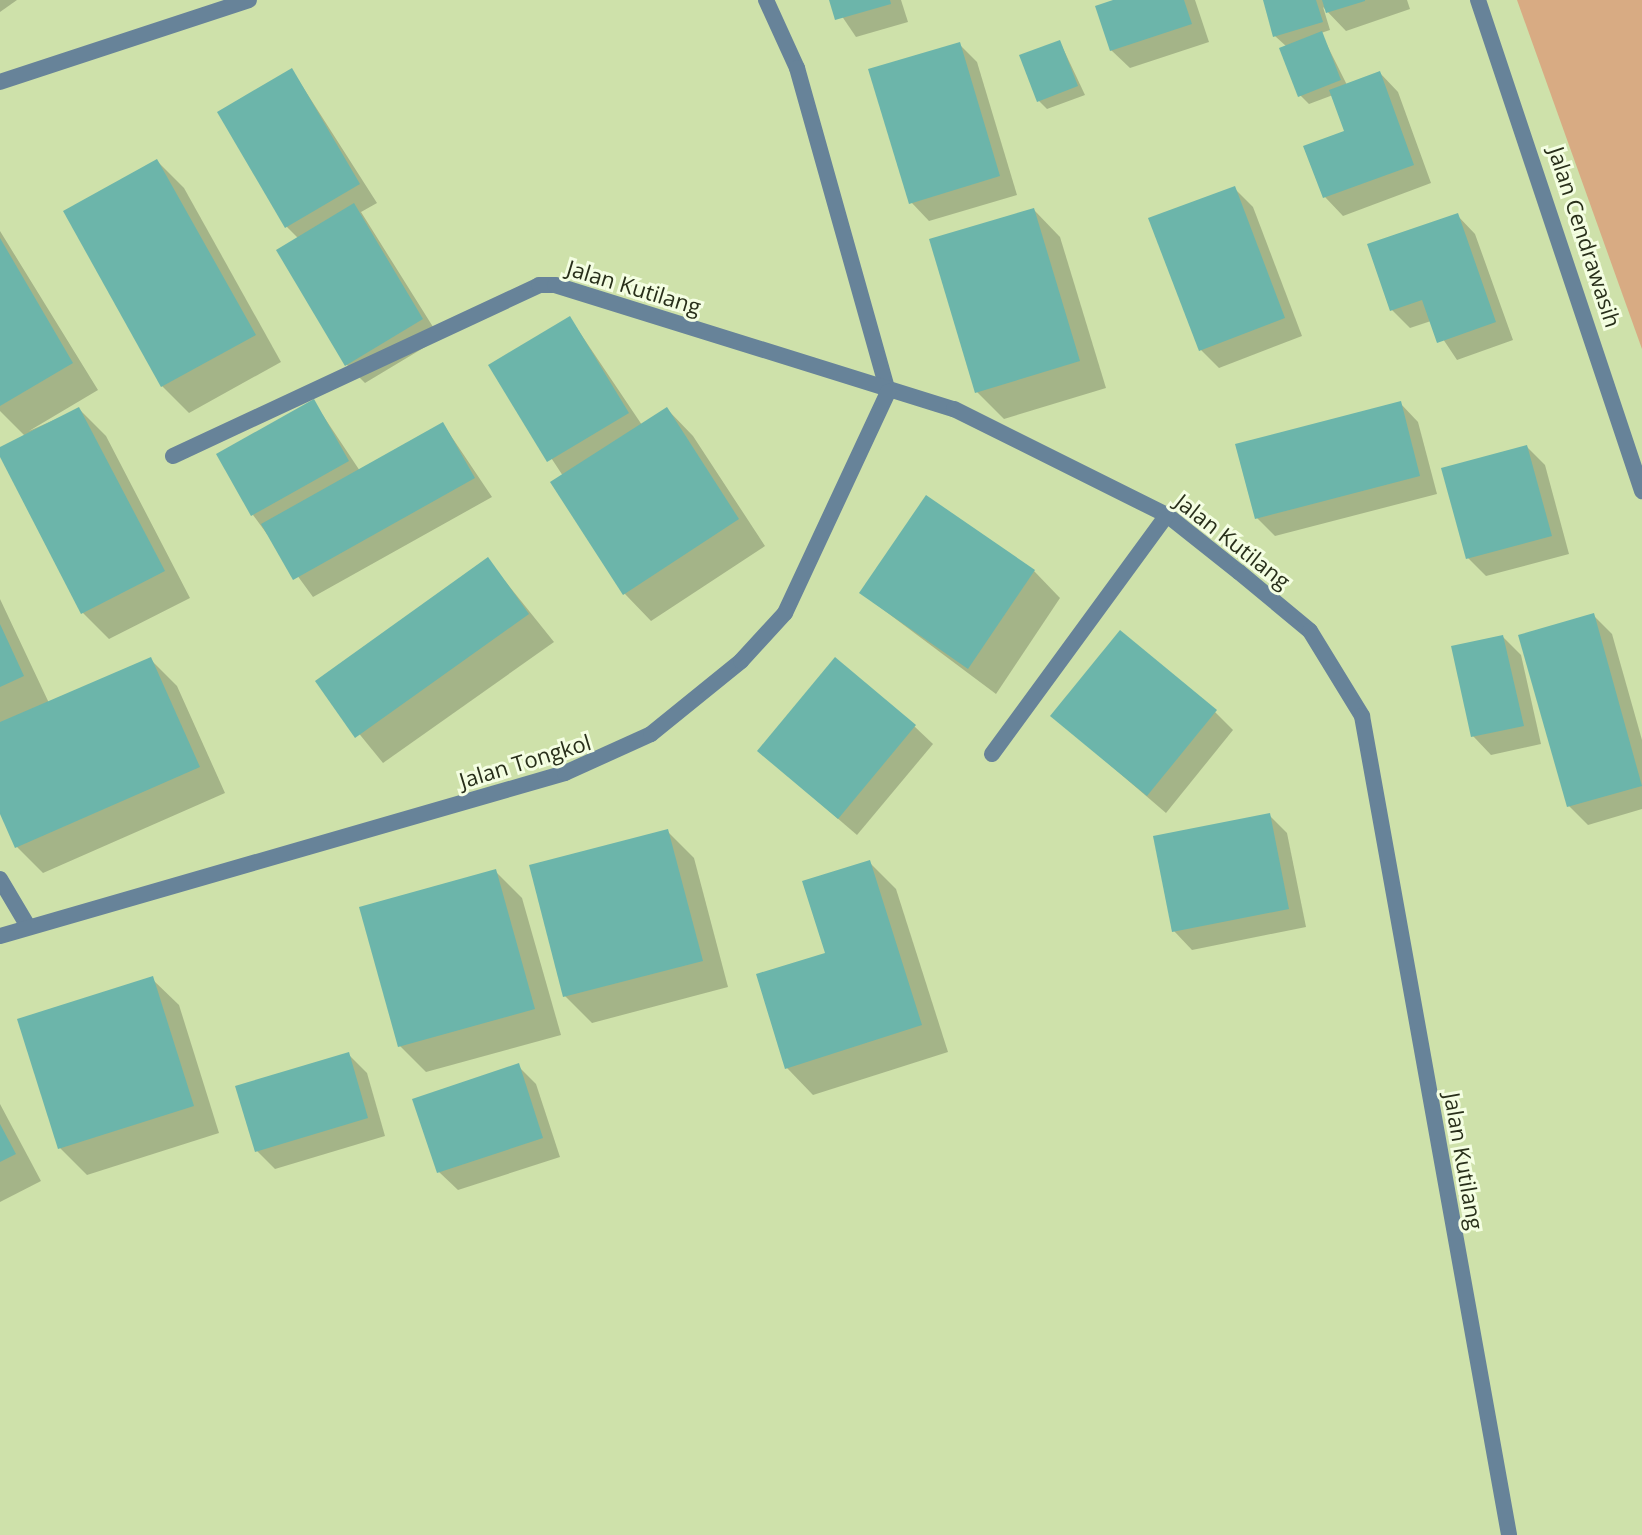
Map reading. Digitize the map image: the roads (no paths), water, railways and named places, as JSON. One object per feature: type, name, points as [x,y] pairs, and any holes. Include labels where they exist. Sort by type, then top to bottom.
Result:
[{"type":"street","points":[[0,82],[249,0]]},
{"type":"street","points":[[766,0],[797,68],[888,392]]},
{"type":"street","name":"Jalan Cendrawasih","points":[[1478,0],[1642,491]]},
{"type":"street","name":"Jalan Kutilang","points":[[173,456],[539,285],[572,289],[888,392],[954,409],[1167,515],[1310,631],[1362,716],[1509,1535]]},
{"type":"street","name":"Jalan Tongkol","points":[[0,936],[26,923],[165,891],[550,777],[651,734],[741,661],[785,613],[888,392]]},
{"type":"street","points":[[992,754],[1167,515]]},
{"type":"street","points":[[0,879],[26,923]]}]
